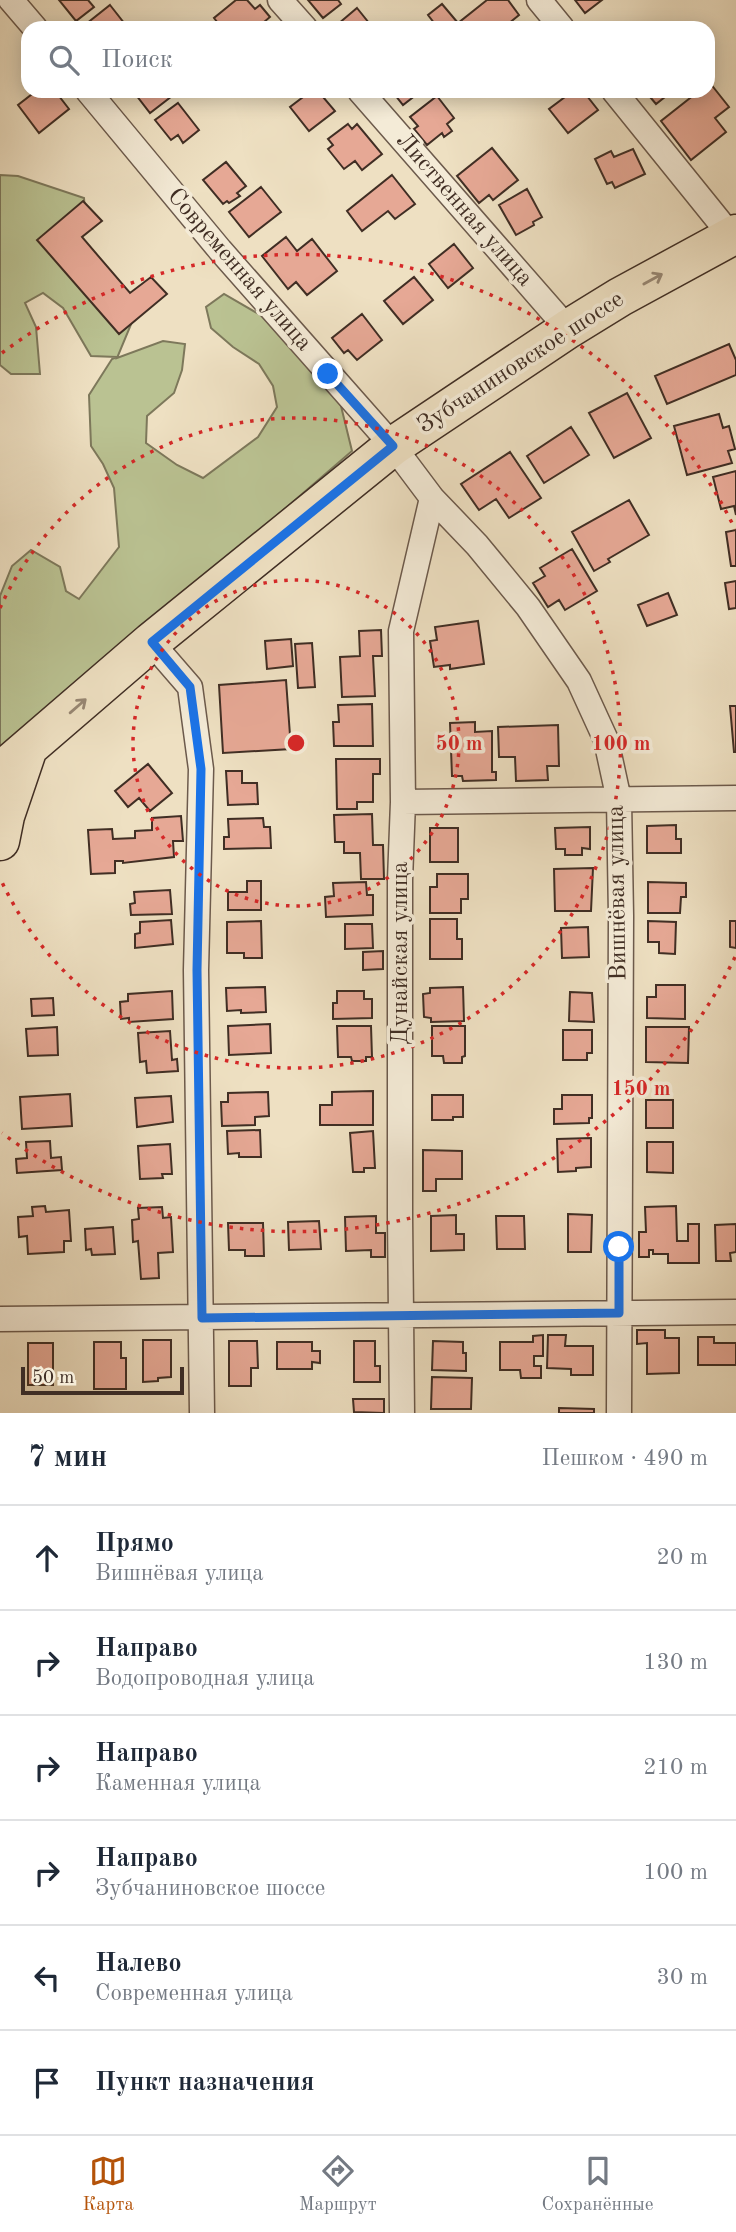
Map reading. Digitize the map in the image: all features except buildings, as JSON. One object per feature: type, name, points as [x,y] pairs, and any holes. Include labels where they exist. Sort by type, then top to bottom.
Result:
[{"type":"main road","name":"Зубчаниновское шоссе","points":[[0,841],[13,761],[152,642],[393,446],[620,297],[735,238]]},
{"type":"street","points":[[11,0],[29,21]]},
{"type":"street","points":[[281,0],[299,21]]},
{"type":"street","points":[[540,0],[556,21]]},
{"type":"street","name":"Современная улица","points":[[94,98],[220,250],[393,446]]},
{"type":"street","name":"Лиственная улица","points":[[366,98],[568,329]]},
{"type":"street","points":[[620,98],[735,238]]},
{"type":"street","name":"Вишнёвая улица","points":[[393,446],[432,498],[477,545],[528,607],[579,681],[606,740],[619,800],[619,1413]]},
{"type":"street","name":"Дунайская улица","points":[[402,1413],[401,631],[432,498]]},
{"type":"street","points":[[152,642],[190,687],[201,769],[197,970],[202,1413]]},
{"type":"street","points":[[403,802],[736,798]]},
{"type":"street","points":[[0,1319],[736,1312]]},
{"type":"green space","points":[[0,175],[18,176],[84,198],[86,225],[63,242],[132,322],[117,358],[163,341],[185,344],[182,370],[174,393],[147,416],[146,443],[177,465],[203,478],[258,437],[277,407],[273,386],[259,364],[211,328],[206,307],[224,294],[262,316],[340,402],[352,451],[107,662],[0,750],[0,596],[12,566],[31,550],[60,567],[66,591],[79,599],[119,547],[114,488],[91,446],[89,395],[112,359],[117,357],[91,356],[63,308],[43,293],[25,303],[36,327],[40,374],[11,374],[0,365]]},
{"type":"route","points":[[328,374],[393,446],[152,642],[190,687],[201,769],[197,970],[202,1318],[619,1313],[619,1247]]}]
